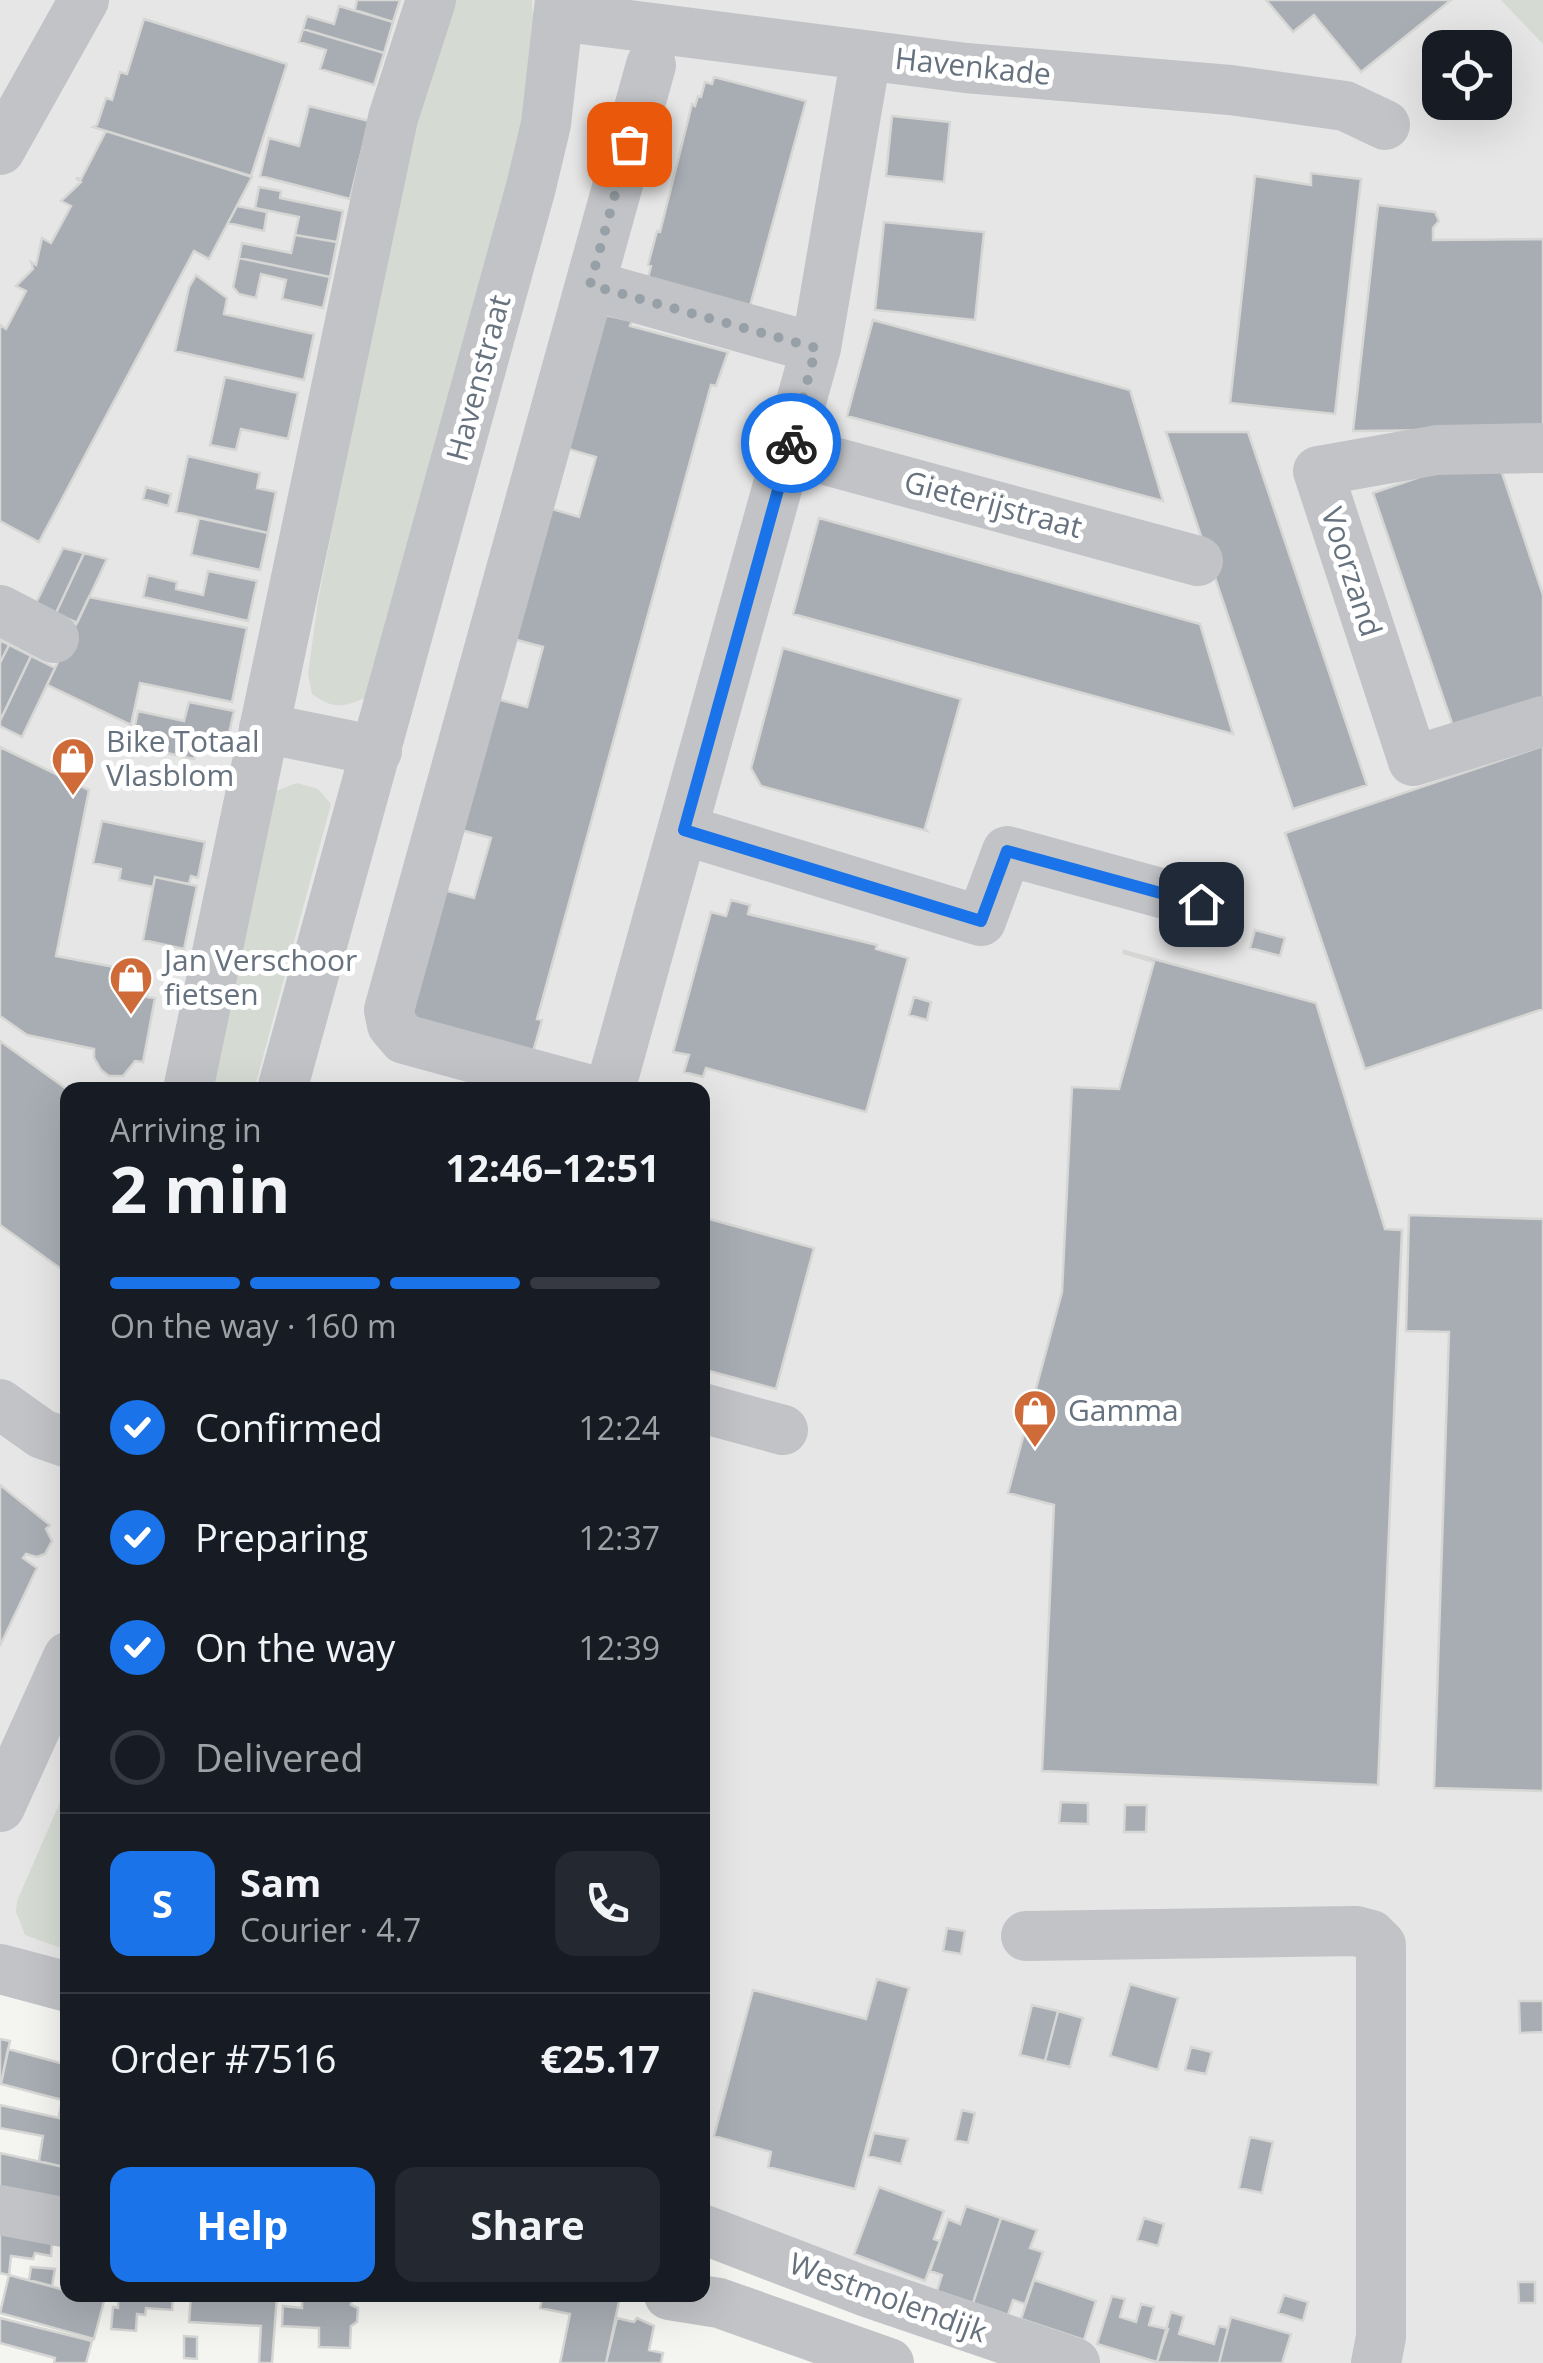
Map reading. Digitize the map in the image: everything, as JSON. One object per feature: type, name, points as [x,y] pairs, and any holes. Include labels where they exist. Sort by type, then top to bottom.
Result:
[{"type":"street","points":[[0,150],[84,0]]},
{"type":"street","points":[[190,1082],[393,118],[430,0]]},
{"type":"street","name":"Havenkade","points":[[559,8],[866,56],[1230,90],[1345,106],[1385,124]]},
{"type":"street","name":"Havenstraat","points":[[284,1082],[531,187],[546,124],[559,8]]},
{"type":"street","points":[[612,1082],[816,348],[866,56]]},
{"type":"street","points":[[562,1082],[404,1040],[392,1025],[389,1010],[651,65]]},
{"type":"street","points":[[590,285],[816,348]]},
{"type":"street","name":"Voorzand","points":[[1543,448],[1436,450],[1318,471],[1414,760],[1543,721]]},
{"type":"street","name":"Gieterijstraat","points":[[789,450],[1198,561]]},
{"type":"street","points":[[0,610],[54,638]]},
{"type":"street","points":[[264,728],[377,751]]},
{"type":"street","points":[[684,830],[981,921],[1007,851],[1201,904]]},
{"type":"street","points":[[0,1404],[42,1434],[60,1440]]},
{"type":"street","points":[[710,1410],[783,1430]]},
{"type":"street","points":[[0,1807],[60,1675]]},
{"type":"street","points":[[1026,1936],[1356,1931],[1371,1935],[1380,1945],[1380,2337],[1376,2363]]},
{"type":"street","points":[[0,1970],[60,1985]]},
{"type":"street","points":[[0,2210],[60,2221]]},
{"type":"street","name":"Westmolendijk","points":[[710,2232],[864,2291],[1074,2363]]},
{"type":"street","points":[[710,2302],[864,2359]]},
{"type":"shaded area","points":[[0,0],[1543,0],[1543,2363],[1078,2363],[710,2232],[710,1082],[60,1082],[60,1999],[0,1978]]},
{"type":"shaded area","points":[[446,0],[532,0],[536,82],[373,694],[335,705],[312,694],[308,674],[318,601],[405,159]]},
{"type":"shaded area","points":[[1501,0],[1543,0],[1543,44]]},
{"type":"shaded area","points":[[297,783],[318,789],[331,804],[256,1082],[207,1082],[273,792]]},
{"type":"shaded area","points":[[60,1802],[60,1947],[25,1935],[16,1912],[17,1901]]},
{"type":"building","points":[[357,0],[400,0],[393,22],[355,10]]},
{"type":"building","points":[[1266,0],[1451,0],[1361,72],[1314,15],[1293,32]]},
{"type":"building","points":[[339,6],[393,22],[384,53],[303,29],[307,16],[334,24]]},
{"type":"building","points":[[144,19],[287,64],[251,176],[93,127],[106,98],[112,100],[120,72],[127,74]]},
{"type":"building","points":[[303,29],[384,53],[374,85],[320,69],[326,50],[299,42]]},
{"type":"building","points":[[714,77],[806,101],[750,306],[648,278],[648,265],[692,104],[695,106],[698,96],[701,97],[705,82],[712,84]]},
{"type":"building","points":[[309,106],[369,121],[350,199],[260,176],[269,138],[299,146]]},
{"type":"building","points":[[892,116],[950,122],[944,182],[886,176]]},
{"type":"building","points":[[106,131],[252,177],[209,259],[194,251],[39,542],[0,521],[0,325],[6,329],[26,291],[16,286],[33,269],[31,262],[36,265],[42,238],[51,243],[71,206],[61,201],[81,182],[76,178],[81,179]]},
{"type":"building","points":[[1311,173],[1361,179],[1335,414],[1230,403],[1255,176],[1311,185]]},
{"type":"building","points":[[259,187],[281,191],[280,198],[343,211],[337,242],[295,235],[299,217],[255,208]]},
{"type":"building","points":[[1378,205],[1435,212],[1439,221],[1433,228],[1433,240],[1543,239],[1543,429],[1353,431]]},
{"type":"building","points":[[237,206],[267,212],[264,231],[228,223]]},
{"type":"building","points":[[884,222],[984,232],[975,320],[875,310]]},
{"type":"building","points":[[295,235],[337,242],[330,277],[239,258],[242,243],[291,253]]},
{"type":"building","points":[[239,258],[330,277],[323,308],[282,299],[286,280],[261,274],[256,298],[239,294],[233,287]]},
{"type":"building","points":[[196,275],[227,298],[224,314],[314,334],[304,380],[175,351],[189,287]]},
{"type":"building","points":[[606,315],[632,321],[630,326],[728,352],[716,386],[711,385],[537,1019],[542,1020],[533,1052],[408,1020],[444,890],[474,898],[491,838],[461,830],[497,699],[527,707],[543,647],[513,639],[549,508],[579,517],[596,457],[565,448]]},
{"type":"building","points":[[873,320],[1130,390],[1163,501],[847,416]]},
{"type":"building","points":[[225,377],[298,393],[288,439],[241,429],[236,450],[210,445]]},
{"type":"building","points":[[1166,432],[1248,432],[1367,785],[1293,809]]},
{"type":"building","points":[[188,456],[260,473],[257,488],[276,492],[268,533],[176,512]]},
{"type":"building","points":[[1449,467],[1500,467],[1543,595],[1543,702],[1455,732],[1373,493]]},
{"type":"building","points":[[146,487],[171,494],[168,506],[143,499]]},
{"type":"building","points":[[199,518],[268,533],[260,570],[191,555]]},
{"type":"building","points":[[819,518],[1200,624],[1233,734],[793,614]]},
{"type":"building","points":[[63,548],[84,553],[56,613],[36,603]]},
{"type":"building","points":[[84,553],[107,559],[77,623],[56,613]]},
{"type":"building","points":[[208,571],[257,581],[248,621],[143,597],[148,575],[177,582],[176,589],[203,595]]},
{"type":"building","points":[[89,597],[247,628],[232,702],[140,683],[131,725],[47,685]]},
{"type":"building","points":[[0,640],[9,645],[0,663]]},
{"type":"building","points":[[9,645],[31,656],[0,721],[0,663]]},
{"type":"building","points":[[783,648],[961,699],[927,831],[761,786],[751,768]]},
{"type":"building","points":[[31,656],[55,668],[22,737],[0,726],[0,721]]},
{"type":"building","points":[[189,702],[234,711],[226,747],[198,741],[194,759],[131,745],[138,711],[184,721]]},
{"type":"building","points":[[1543,746],[1543,1009],[1365,1069],[1285,833]]},
{"type":"building","points":[[0,747],[89,790],[56,956],[151,974],[147,997],[155,998],[143,1062],[135,1061],[123,1076],[109,1076],[101,1070],[94,1049],[27,1035],[0,1016]]},
{"type":"building","points":[[102,821],[205,842],[198,878],[191,876],[189,884],[155,877],[153,887],[119,880],[121,869],[93,863]]},
{"type":"building","points":[[155,877],[197,886],[184,949],[143,940]]},
{"type":"building","points":[[731,900],[750,905],[748,914],[877,945],[876,949],[908,958],[866,1112],[706,1068],[703,1077],[684,1072],[689,1055],[673,1052],[711,912],[726,916]]},
{"type":"building","points":[[1255,930],[1285,938],[1280,956],[1250,948]]},
{"type":"building","points":[[1124,951],[1316,1003],[1385,1229],[1402,1230],[1378,1785],[1042,1771],[1054,1505],[1008,1493],[1062,1292],[1072,1087],[1119,1089],[1154,962]]},
{"type":"building","points":[[914,997],[931,1002],[927,1020],[909,1015]]},
{"type":"building","points":[[0,1041],[60,1084],[60,1268],[0,1225]]},
{"type":"building","points":[[1409,1215],[1543,1219],[1543,1791],[1434,1788],[1449,1332],[1406,1331]]},
{"type":"building","points":[[710,1219],[814,1248],[776,1389],[710,1371]]},
{"type":"building","points":[[0,1485],[50,1525],[46,1529],[52,1541],[45,1554],[26,1554],[23,1558],[37,1568],[0,1646]]},
{"type":"building","points":[[1061,1802],[1088,1803],[1088,1824],[1059,1823]]},
{"type":"building","points":[[1125,1805],[1147,1805],[1146,1832],[1124,1832]]},
{"type":"building","points":[[947,1928],[965,1931],[961,1954],[943,1951]]},
{"type":"building","points":[[877,1979],[909,1988],[855,2189],[768,2167],[771,2152],[714,2136],[753,1990],[866,2019]]},
{"type":"building","points":[[1130,1984],[1178,1998],[1158,2070],[1110,2056]]},
{"type":"building","points":[[1519,2001],[1543,2001],[1543,2032],[1520,2033]]},
{"type":"building","points":[[1032,2005],[1058,2011],[1045,2061],[1020,2055]]},
{"type":"building","points":[[1058,2011],[1083,2018],[1070,2067],[1045,2061]]},
{"type":"building","points":[[0,2039],[10,2041],[1,2084],[0,2084]]},
{"type":"building","points":[[1191,2047],[1212,2052],[1206,2074],[1185,2070]]},
{"type":"building","points":[[8,2049],[60,2063],[60,2099],[1,2084]]},
{"type":"building","points":[[0,2105],[60,2118],[60,2166],[39,2161],[43,2136],[0,2128]]},
{"type":"building","points":[[962,2110],[975,2113],[968,2143],[955,2140]]},
{"type":"building","points":[[874,2133],[908,2139],[901,2164],[868,2156]]},
{"type":"building","points":[[1250,2137],[1273,2142],[1262,2193],[1239,2188]]},
{"type":"building","points":[[0,2153],[60,2166],[60,2209],[0,2196]]},
{"type":"building","points":[[879,2187],[944,2211],[934,2239],[940,2241],[925,2281],[854,2254]]},
{"type":"building","points":[[966,2206],[1001,2218],[973,2303],[937,2291],[942,2275],[930,2271],[948,2219],[960,2224]]},
{"type":"building","points":[[1001,2218],[1037,2230],[1030,2248],[1043,2252],[1025,2304],[1013,2300],[1008,2315],[973,2303]]},
{"type":"building","points":[[1144,2218],[1164,2224],[1158,2246],[1137,2240]]},
{"type":"building","points":[[0,2224],[53,2233],[51,2256],[11,2256],[9,2275],[0,2273]]},
{"type":"building","points":[[31,2267],[55,2269],[52,2286],[29,2280]]},
{"type":"building","points":[[9,2275],[60,2289],[60,2302],[104,2302],[94,2339],[0,2313]]},
{"type":"building","points":[[1034,2280],[1096,2301],[1084,2340],[1021,2319]]},
{"type":"building","points":[[1518,2282],[1535,2282],[1535,2303],[1519,2303]]},
{"type":"building","points":[[1284,2295],[1308,2302],[1303,2321],[1278,2313]]},
{"type":"building","points":[[1112,2296],[1125,2299],[1120,2317],[1136,2322],[1141,2304],[1154,2307],[1149,2325],[1168,2329],[1157,2362],[1097,2344]]},
{"type":"building","points":[[118,2302],[173,2302],[172,2310],[146,2308],[145,2315],[137,2314],[136,2331],[111,2329],[113,2307],[118,2308]]},
{"type":"building","points":[[190,2302],[276,2302],[272,2363],[259,2363],[261,2326],[189,2322]]},
{"type":"building","points":[[302,2302],[351,2302],[358,2308],[357,2322],[351,2326],[350,2348],[319,2347],[319,2328],[282,2326],[283,2306],[302,2308]]},
{"type":"building","points":[[541,2302],[619,2302],[606,2363],[560,2363],[570,2314],[540,2308]]},
{"type":"building","points":[[1171,2312],[1184,2316],[1179,2334],[1214,2344],[1219,2326],[1228,2328],[1219,2363],[1157,2362]]},
{"type":"building","points":[[1231,2317],[1291,2334],[1282,2363],[1219,2363]]},
{"type":"building","points":[[0,2318],[92,2341],[86,2363],[54,2363],[55,2358],[0,2343]]},
{"type":"building","points":[[617,2318],[634,2322],[637,2318],[654,2326],[649,2350],[663,2353],[661,2363],[606,2363]]},
{"type":"building","points":[[184,2336],[197,2337],[197,2359],[184,2358]]},
{"type":"way so far","points":[[629,144],[590,285],[816,348],[791,443]]},
{"type":"place","name":"Bike Totaal Vlasblom","points":[[73,797]]},
{"type":"place","name":"Jan Verschoor fietsen","points":[[131,1016]]},
{"type":"place","name":"Gamma","points":[[1035,1449]]},
{"type":"route","points":[[791,443],[684,830],[981,921],[1007,851],[1201,904]]}]
